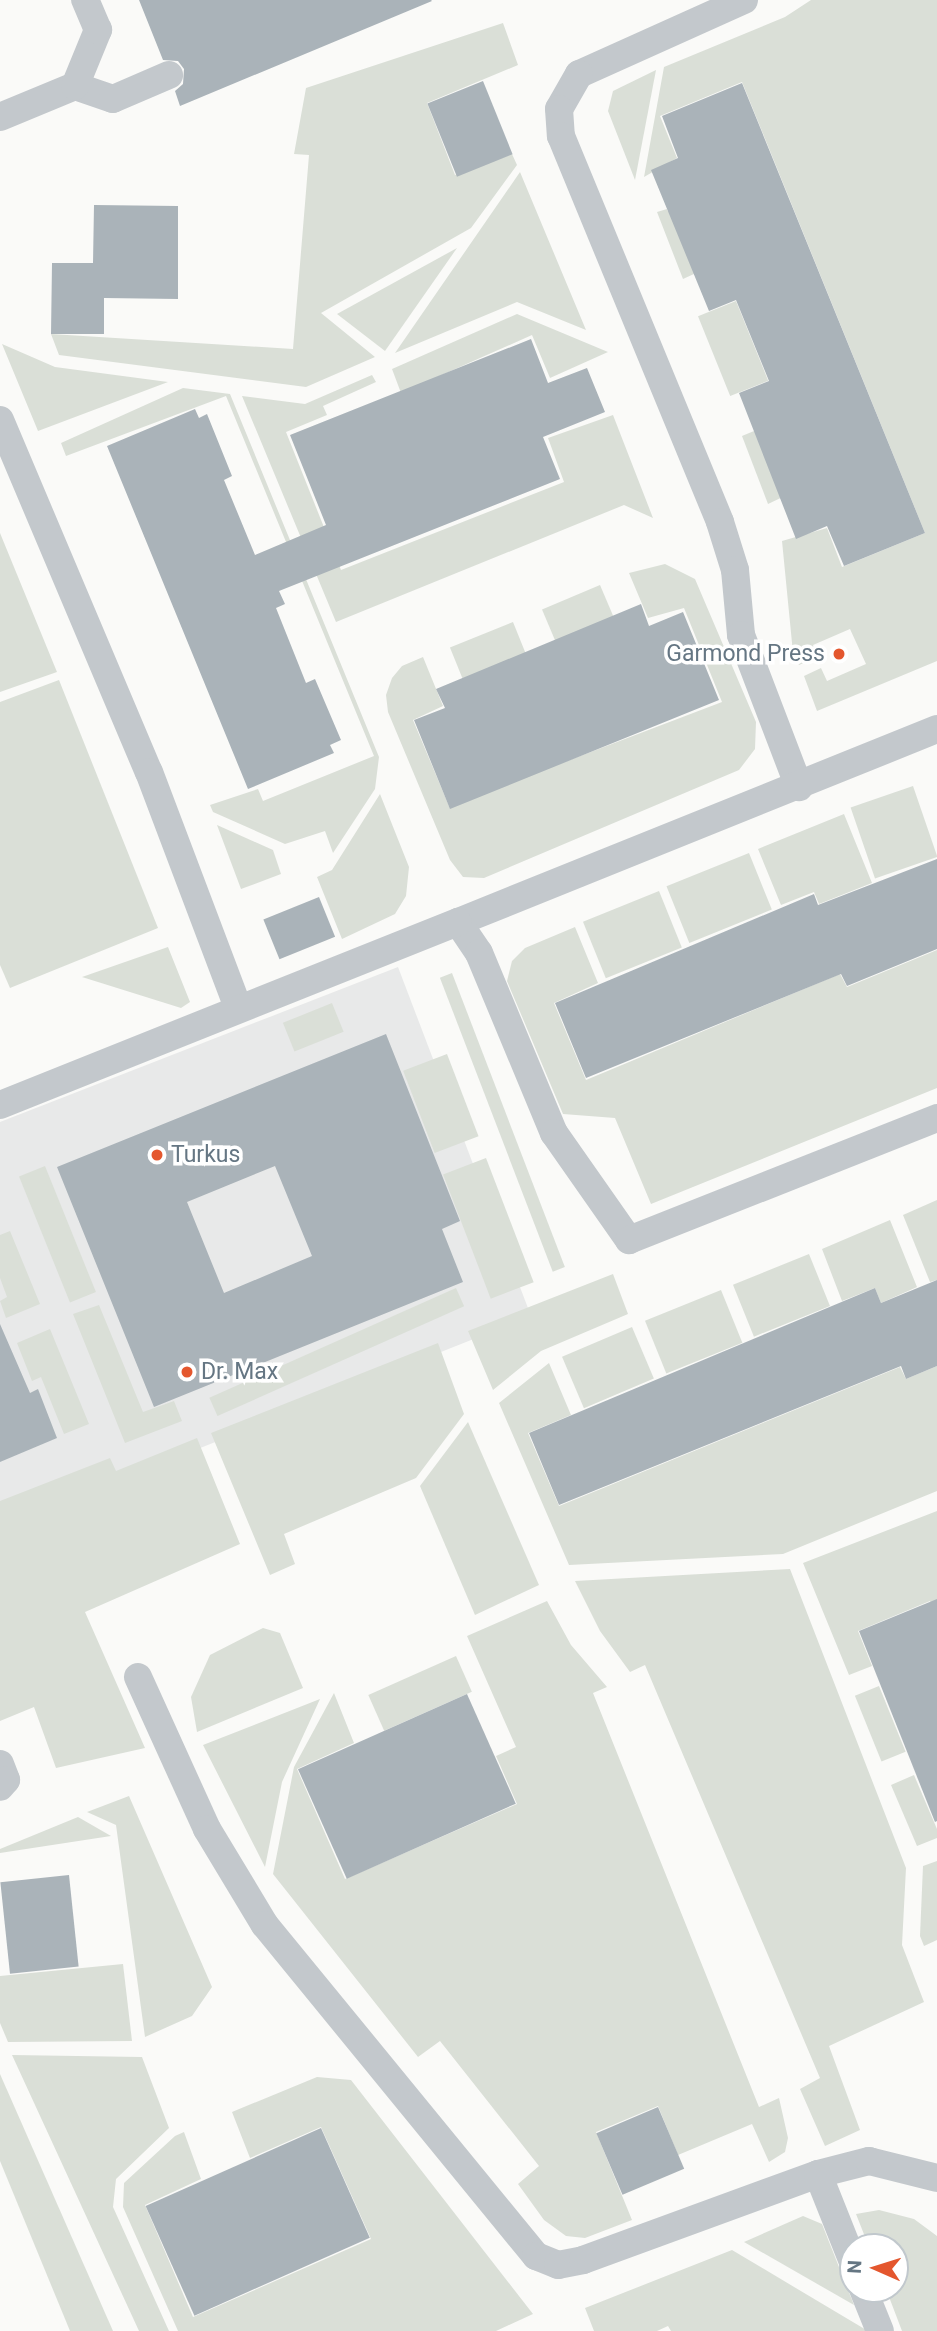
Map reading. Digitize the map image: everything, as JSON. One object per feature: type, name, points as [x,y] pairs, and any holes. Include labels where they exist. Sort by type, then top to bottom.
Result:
[{"type":"lane","points":[[75,86],[98,30],[85,0]]},
{"type":"lane","points":[[744,0],[579,74],[559,109],[561,136],[720,522],[735,570],[741,635],[799,787]]},
{"type":"lane","points":[[0,117],[75,86],[113,100],[169,75]]},
{"type":"lane","points":[[0,420],[149,772],[238,1007]]},
{"type":"lane","points":[[0,1105],[238,1007],[799,787],[937,729]]},
{"type":"lane","points":[[458,922],[479,953],[554,1133],[629,1240],[937,1118]]},
{"type":"lane","points":[[138,1677],[207,1829],[265,1925],[536,2256],[558,2265],[583,2260],[818,2174],[869,2161],[937,2178]]},
{"type":"lane","points":[[0,1764],[6,1780],[0,1787]]},
{"type":"lane","points":[[818,2174],[841,2233]]},
{"type":"lane","points":[[869,2303],[880,2331]]},
{"type":"shaded area","points":[[811,0],[937,0],[937,661],[817,711],[804,676],[821,668],[827,681],[866,664],[850,629],[813,645],[817,657],[799,665],[793,653],[782,541],[827,528],[842,567],[925,533],[742,82],[660,116],[677,158],[644,177],[664,67],[785,17]]},
{"type":"shaded area","points":[[503,23],[518,65],[427,103],[455,175],[512,154],[517,165],[471,228],[321,313],[375,357],[306,387],[59,355],[51,334],[293,349],[309,155],[294,154],[306,88]]},
{"type":"shaded area","points":[[656,70],[635,180],[608,111],[613,91]]},
{"type":"shaded area","points":[[520,172],[586,330],[517,302],[395,353]]},
{"type":"shaded area","points":[[667,209],[720,262],[683,279],[657,212]]},
{"type":"shaded area","points":[[457,248],[385,351],[337,314]]},
{"type":"shaded area","points":[[736,301],[768,381],[730,396],[698,316]]},
{"type":"shaded area","points":[[517,314],[608,352],[550,378],[532,335],[401,393],[392,369]]},
{"type":"shaded area","points":[[2,344],[55,367],[168,382],[38,431]]},
{"type":"shaded area","points":[[372,375],[376,382],[323,406],[327,415],[286,432],[341,570],[564,482],[548,438],[613,415],[653,518],[624,505],[336,622],[242,396],[305,404]]},
{"type":"shaded area","points":[[183,388],[230,394],[379,757],[375,789],[333,853],[325,831],[285,844],[213,812],[210,805],[258,789],[263,801],[374,756],[226,396],[66,456],[61,443]]},
{"type":"shaded area","points":[[754,431],[810,484],[768,504],[742,436]]},
{"type":"shaded area","points":[[0,533],[57,672],[0,692]]},
{"type":"shaded area","points":[[665,564],[695,579],[756,722],[755,749],[739,770],[484,878],[463,877],[450,860],[388,712],[386,695],[392,678],[402,666],[423,657],[443,706],[413,720],[449,806],[722,702],[684,608],[648,618],[629,573]]},
{"type":"shaded area","points":[[600,585],[619,630],[561,655],[542,610]]},
{"type":"shaded area","points":[[513,622],[533,671],[470,697],[450,647]]},
{"type":"shaded area","points":[[59,680],[158,928],[10,988],[0,965],[0,702]]},
{"type":"shaded area","points":[[913,786],[937,857],[875,878],[851,807]]},
{"type":"shaded area","points":[[380,794],[409,867],[406,896],[395,914],[342,939],[317,877],[332,870]]},
{"type":"shaded area","points":[[844,814],[872,883],[819,904],[814,892],[781,905],[758,849]]},
{"type":"shaded area","points":[[217,825],[273,850],[281,874],[241,889]]},
{"type":"shaded area","points":[[749,853],[772,910],[689,943],[666,886]]},
{"type":"shaded area","points":[[659,891],[682,948],[606,978],[583,922]]},
{"type":"shaded area","points":[[575,927],[598,983],[554,1003],[586,1080],[840,974],[847,987],[937,950],[937,1088],[651,1204],[615,1118],[563,1114],[507,981],[512,961],[525,948]]},
{"type":"shaded area","points":[[168,947],[190,1002],[181,1008],[82,977]]},
{"type":"shaded area","points":[[398,967],[531,1316],[0,1528],[0,1122]]},
{"type":"shaded area","points":[[452,973],[565,1267],[553,1272],[440,978]]},
{"type":"shaded area","points":[[332,1003],[344,1032],[294,1052],[283,1023]]},
{"type":"shaded area","points":[[447,1054],[479,1136],[435,1153],[403,1071]]},
{"type":"shaded area","points":[[486,1158],[534,1282],[491,1299],[443,1174]]},
{"type":"shaded area","points":[[45,1166],[96,1292],[70,1303],[19,1176]]},
{"type":"shaded area","points":[[937,1200],[937,1280],[930,1282],[903,1215]]},
{"type":"shaded area","points":[[890,1220],[917,1287],[881,1303],[875,1288],[842,1301],[822,1249]]},
{"type":"shaded area","points":[[10,1231],[40,1304],[6,1318],[0,1301],[7,1297],[0,1278],[0,1235]]},
{"type":"shaded area","points":[[809,1254],[830,1306],[754,1337],[733,1285]]},
{"type":"shaded area","points":[[613,1274],[628,1314],[541,1351],[493,1390],[468,1331]]},
{"type":"shaded area","points":[[456,1288],[464,1306],[217,1416],[209,1398]]},
{"type":"shaded area","points":[[721,1290],[742,1343],[666,1374],[645,1321]]},
{"type":"shaded area","points":[[99,1305],[143,1412],[174,1401],[182,1421],[125,1443],[73,1314]]},
{"type":"shaded area","points":[[632,1327],[654,1379],[584,1408],[562,1357]]},
{"type":"shaded area","points":[[50,1329],[89,1424],[64,1434],[41,1377],[32,1381],[17,1343]]},
{"type":"shaded area","points":[[438,1343],[464,1414],[416,1478],[284,1534],[295,1564],[270,1575],[211,1433]]},
{"type":"shaded area","points":[[549,1363],[571,1415],[528,1433],[559,1506],[900,1367],[906,1379],[937,1366],[937,1491],[783,1554],[569,1565],[499,1403]]},
{"type":"shaded area","points":[[468,1422],[539,1585],[475,1615],[420,1486]]},
{"type":"shaded area","points":[[197,1438],[240,1544],[85,1612],[145,1748],[56,1768],[34,1707],[0,1721],[0,1501],[110,1458],[116,1471]]},
{"type":"shaded area","points":[[937,1511],[937,1617],[930,1601],[858,1631],[872,1666],[849,1675],[803,1563]]},
{"type":"shaded area","points":[[790,1569],[906,1868],[902,1945],[924,2002],[829,2046],[860,2130],[825,2146],[800,2089],[820,2078],[645,1665],[630,1672],[600,1631],[575,1581]]},
{"type":"shaded area","points":[[547,1601],[571,1645],[607,1687],[593,1693],[759,2107],[779,2098],[788,2138],[785,2152],[769,2162],[752,2124],[678,2155],[658,2106],[596,2132],[632,2220],[585,2238],[566,2236],[544,2220],[518,2184],[539,2166],[440,2041],[418,2057],[273,1874],[294,1767],[334,1693],[354,1743],[297,1769],[345,1879],[517,1804],[496,1756],[516,1747],[467,1636]]},
{"type":"shaded area","points":[[263,1628],[280,1633],[303,1688],[197,1732],[191,1697],[210,1655]]},
{"type":"shaded area","points":[[456,1656],[472,1692],[384,1731],[368,1695]]},
{"type":"shaded area","points":[[879,1686],[906,1752],[881,1762],[855,1696]]},
{"type":"shaded area","points":[[320,1699],[282,1782],[265,1867],[203,1745]]},
{"type":"shaded area","points":[[914,1775],[937,1829],[937,1838],[917,1846],[891,1785]]},
{"type":"shaded area","points":[[129,1796],[212,1987],[192,2016],[145,2037],[116,1825],[87,1812]]},
{"type":"shaded area","points":[[78,1817],[111,1836],[0,1853],[0,1849]]},
{"type":"shaded area","points":[[937,1861],[937,1940],[924,1946],[920,1936],[923,1866]]},
{"type":"shaded area","points":[[123,1964],[132,2041],[8,2042],[0,2023],[0,1976]]},
{"type":"shaded area","points":[[12,2055],[142,2057],[169,2128],[116,2179],[113,2207],[169,2331],[139,2331]]},
{"type":"shaded area","points":[[0,2074],[113,2331],[70,2331],[0,2161]]},
{"type":"shaded area","points":[[317,2077],[351,2080],[533,2314],[496,2331],[178,2331],[123,2207],[124,2183],[175,2136],[184,2132],[201,2179],[145,2205],[193,2317],[371,2239],[321,2127],[250,2158],[232,2112]]},
{"type":"shaded area","points":[[879,2210],[914,2219],[937,2236],[937,2331],[902,2331],[891,2303],[909,2303],[909,2233],[863,2233],[856,2214]]},
{"type":"shaded area","points":[[803,2216],[822,2224],[839,2267],[839,2296],[744,2242]]},
{"type":"shaded area","points":[[732,2250],[868,2331],[671,2331],[668,2326],[657,2331],[594,2331],[585,2308]]},
{"type":"building","points":[[139,0],[432,1],[180,106],[175,91],[183,84],[184,69],[178,61],[163,60]]},
{"type":"building","points":[[483,81],[513,154],[457,177],[427,103]]},
{"type":"building","points":[[742,83],[925,533],[844,566],[827,526],[796,539],[739,393],[769,381],[736,300],[709,311],[651,170],[678,158],[662,116]]},
{"type":"building","points":[[94,205],[178,206],[178,299],[104,298],[104,334],[51,334],[52,263],[93,263]]},
{"type":"building","points":[[531,339],[548,383],[587,368],[605,412],[543,437],[560,479],[279,591],[285,604],[276,608],[306,683],[315,679],[341,740],[330,745],[334,753],[248,789],[107,446],[195,409],[199,418],[207,414],[232,476],[224,480],[255,555],[326,525],[290,435]]},
{"type":"building","points":[[641,604],[649,626],[683,612],[719,700],[450,809],[414,720],[445,708],[436,689]]},
{"type":"building","points":[[937,859],[937,949],[847,986],[841,974],[586,1078],[555,1003],[814,894],[818,905]]},
{"type":"building","points":[[319,897],[335,937],[279,959],[263,919]]},
{"type":"building","points":[[386,1034],[460,1221],[442,1229],[463,1282],[154,1407],[57,1167]],"holes":[[[275,1166],[312,1256],[224,1293],[187,1202]]]},
{"type":"building","points":[[937,1280],[937,1366],[906,1379],[901,1366],[559,1505],[529,1433],[875,1288],[881,1303]]},
{"type":"building","points":[[0,1324],[30,1393],[38,1389],[57,1438],[0,1462]]},
{"type":"building","points":[[937,1599],[937,1821],[935,1822],[859,1631]]},
{"type":"building","points":[[467,1694],[516,1804],[347,1879],[298,1769]]},
{"type":"building","points":[[69,1875],[79,1966],[10,1974],[0,1882]]},
{"type":"building","points":[[658,2107],[684,2169],[623,2195],[596,2133]]},
{"type":"building","points":[[321,2128],[370,2238],[194,2316],[146,2206]]},
{"type":"place","name":"Garmond Press","points":[[839,654]]},
{"type":"place","name":"Turkus","points":[[157,1155]]},
{"type":"place","name":"Dr. Max","points":[[187,1372]]}]
